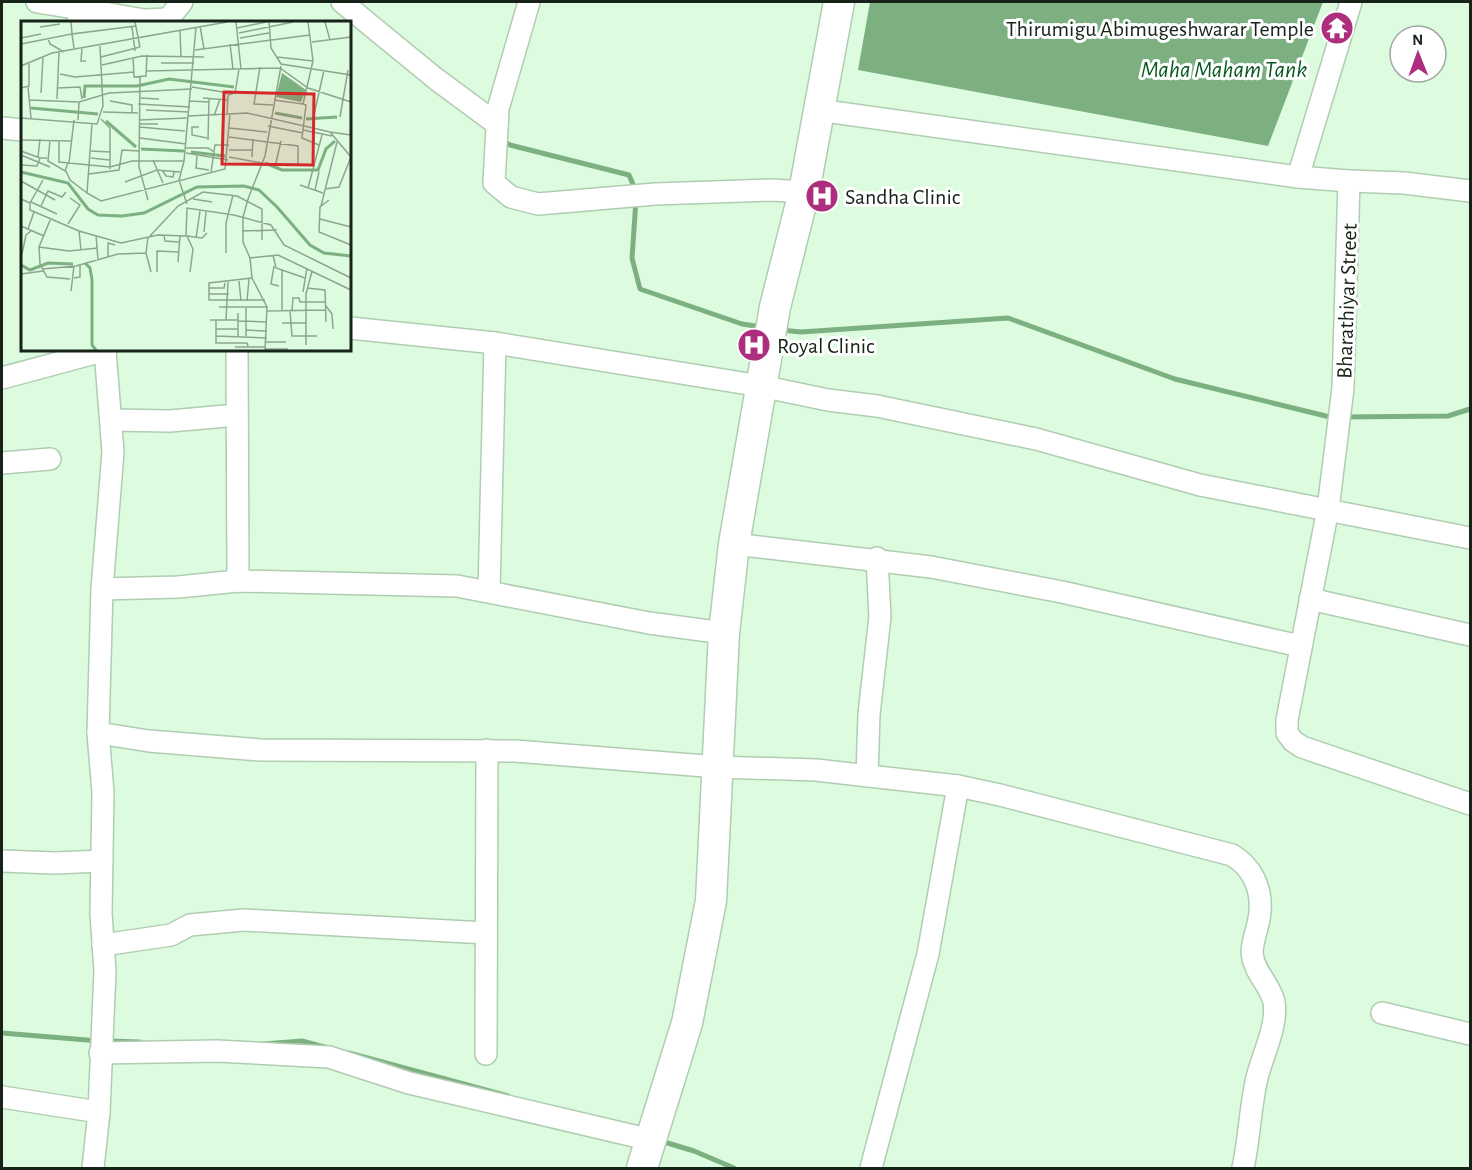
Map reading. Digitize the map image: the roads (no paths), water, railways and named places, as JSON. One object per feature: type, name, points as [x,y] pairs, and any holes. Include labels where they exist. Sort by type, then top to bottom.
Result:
[{"type":"street","points":[[37,2],[80,16],[168,21],[182,2]]},
{"type":"street","points":[[342,2],[436,79],[497,116]]},
{"type":"street","points":[[529,2],[497,116],[493,158],[494,183],[511,197],[538,204],[655,194],[772,190],[804,192]]},
{"type":"street","points":[[100,1057],[217,1051],[329,1057],[646,1156],[687,1023],[711,901],[724,633],[734,544],[768,343],[804,192],[839,2]]},
{"type":"street","points":[[1298,177],[1351,2]]},
{"type":"street","points":[[818,110],[1298,177],[1404,183],[1470,192]]},
{"type":"street","points":[[2,128],[21,130]]},
{"type":"street","name":"Bharathiyar Street","points":[[1349,181],[1343,388],[1328,509],[1300,646],[1287,720],[1287,733],[1302,747],[1470,804]]},
{"type":"street","points":[[351,328],[495,343],[761,386],[828,400],[877,406],[1036,439],[1200,485],[1470,538]]},
{"type":"street","points":[[489,591],[495,343]]},
{"type":"street","points":[[2,378],[68,355],[98,351]]},
{"type":"street","points":[[93,1168],[99,1112],[103,945],[103,792],[98,733],[102,589],[111,501],[111,420],[105,351]]},
{"type":"street","points":[[237,351],[238,581]]},
{"type":"street","points":[[111,420],[170,421],[237,415]]},
{"type":"street","points":[[2,463],[50,459]]},
{"type":"street","points":[[734,544],[877,558],[1062,592],[1300,646]]},
{"type":"street","points":[[867,776],[869,714],[880,617],[877,558]]},
{"type":"street","points":[[102,589],[178,587],[238,581],[457,586],[649,622],[724,633]]},
{"type":"street","points":[[1310,599],[1470,636]]},
{"type":"street","points":[[98,733],[149,741],[261,750],[487,750],[620,757],[718,767],[816,770],[958,786],[1131,827],[1232,855],[1245,863],[1257,883],[1260,911],[1252,952],[1257,973],[1268,987],[1274,1002],[1274,1017],[1256,1083],[1244,1168]]},
{"type":"street","points":[[486,1054],[487,750]]},
{"type":"street","points":[[871,1168],[928,954],[958,786]]},
{"type":"street","points":[[2,861],[55,863],[102,861]]},
{"type":"street","points":[[103,945],[159,938],[190,926],[243,920],[486,933]]},
{"type":"street","points":[[1382,1013],[1470,1034]]},
{"type":"street","points":[[2,1097],[99,1112]]},
{"type":"water","name":"Maha Maham Tank","points":[[870,2],[1323,2],[1268,146],[858,70]]},
{"type":"waterway","points":[[502,140],[510,145],[629,175],[636,191]]},
{"type":"waterway","points":[[636,200],[632,258],[640,289],[742,324],[762,327]]},
{"type":"waterway","points":[[781,330],[801,332],[1008,318],[1175,379],[1334,418]]},
{"type":"waterway","points":[[1343,417],[1448,416],[1470,409]]},
{"type":"waterway","points":[[2,1033],[99,1041]]},
{"type":"waterway","points":[[108,1041],[140,1042]]},
{"type":"waterway","points":[[264,1044],[302,1041],[328,1048]]},
{"type":"waterway","points":[[349,1053],[508,1096]]},
{"type":"waterway","points":[[661,1141],[694,1151],[734,1168]]},
{"type":"place","name":"Thirumigu Abimugeshwarar Temple","points":[[1337,28]]},
{"type":"place","name":"Sandha Clinic","points":[[822,196]]},
{"type":"place","name":"Royal Clinic","points":[[754,345]]}]
